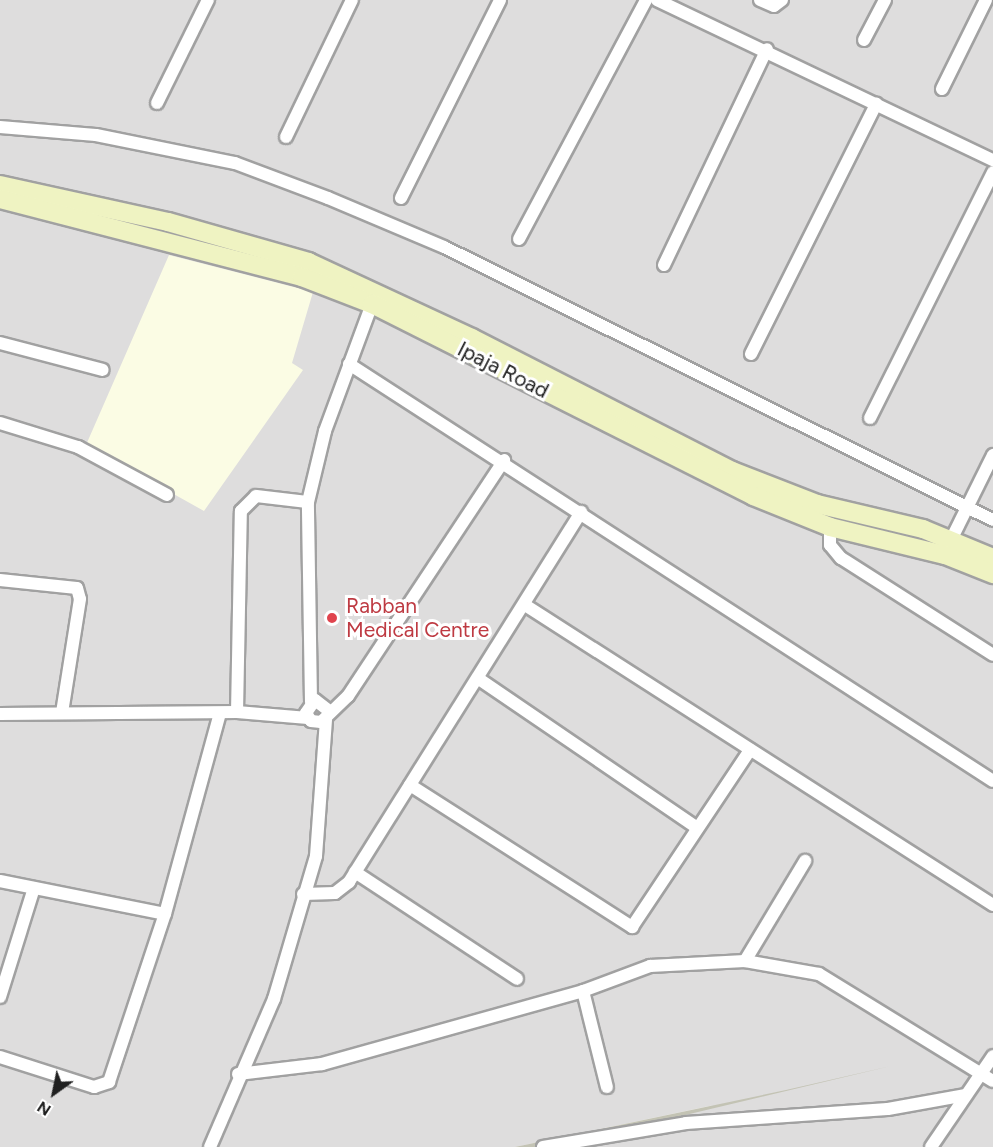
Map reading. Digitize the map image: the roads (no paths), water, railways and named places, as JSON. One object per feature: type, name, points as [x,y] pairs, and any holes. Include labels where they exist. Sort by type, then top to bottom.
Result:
[{"type":"main road","name":"Ipaja Road","points":[[0,184],[363,285],[732,471],[817,504],[951,540],[993,558]]},
{"type":"main road","name":"Ipaja Road","points":[[0,199],[250,253],[372,304],[753,496],[830,526],[945,555],[993,574]]},
{"type":"street","points":[[157,103],[208,0]]},
{"type":"street","points":[[286,137],[352,0]]},
{"type":"street","points":[[401,198],[500,0]]},
{"type":"street","points":[[519,239],[646,0]]},
{"type":"street","points":[[657,0],[767,49],[993,160]]},
{"type":"street","points":[[760,0],[774,6],[782,0]]},
{"type":"street","points":[[864,40],[885,0]]},
{"type":"street","points":[[942,88],[986,0]]},
{"type":"street","points":[[664,265],[767,49]]},
{"type":"street","points":[[751,354],[876,104]]},
{"type":"street","points":[[0,127],[96,135],[234,163],[328,198],[444,247],[993,520]]},
{"type":"street","points":[[870,418],[993,172]]},
{"type":"street","points":[[210,1147],[238,1074],[274,999],[321,828],[323,761],[313,666],[308,502],[349,364],[372,304]]},
{"type":"street","points":[[0,343],[103,370]]},
{"type":"street","points":[[349,364],[504,460],[993,781]]},
{"type":"street","points":[[0,423],[78,447],[167,495]]},
{"type":"street","points":[[951,540],[965,506],[993,455]]},
{"type":"street","points":[[270,713],[319,707],[348,696],[504,460]]},
{"type":"street","points":[[237,712],[241,511],[256,496],[308,502]]},
{"type":"street","points":[[303,894],[335,893],[355,872],[479,680],[581,512]]},
{"type":"street","points":[[830,526],[830,545],[841,558],[993,655]]},
{"type":"street","points":[[0,580],[77,588],[80,599],[62,712]]},
{"type":"street","points":[[525,605],[993,905]]},
{"type":"street","points":[[479,680],[696,827]]},
{"type":"street","points":[[309,719],[319,707]]},
{"type":"street","points":[[309,719],[319,707]]},
{"type":"street","points":[[0,714],[237,712],[270,713],[309,719]]},
{"type":"street","points":[[0,1057],[94,1087],[109,1082],[165,914],[220,713]]},
{"type":"street","points":[[309,719],[323,761]]},
{"type":"street","points":[[410,785],[632,927],[696,827],[750,750]]},
{"type":"street","points":[[745,961],[805,861]]},
{"type":"street","points":[[355,872],[517,979]]},
{"type":"street","points":[[0,881],[165,914]]},
{"type":"street","points":[[0,997],[34,888]]},
{"type":"street","points":[[238,1074],[322,1064],[583,991],[650,966],[745,961],[786,965],[830,979],[993,1081]]},
{"type":"street","points":[[583,991],[607,1087]]},
{"type":"street","points":[[931,1147],[993,1056]]},
{"type":"street","points":[[543,1147],[686,1123],[888,1109],[966,1095]]},
{"type":"place","name":"Rabban Medical Centre","points":[[332,618]]}]
